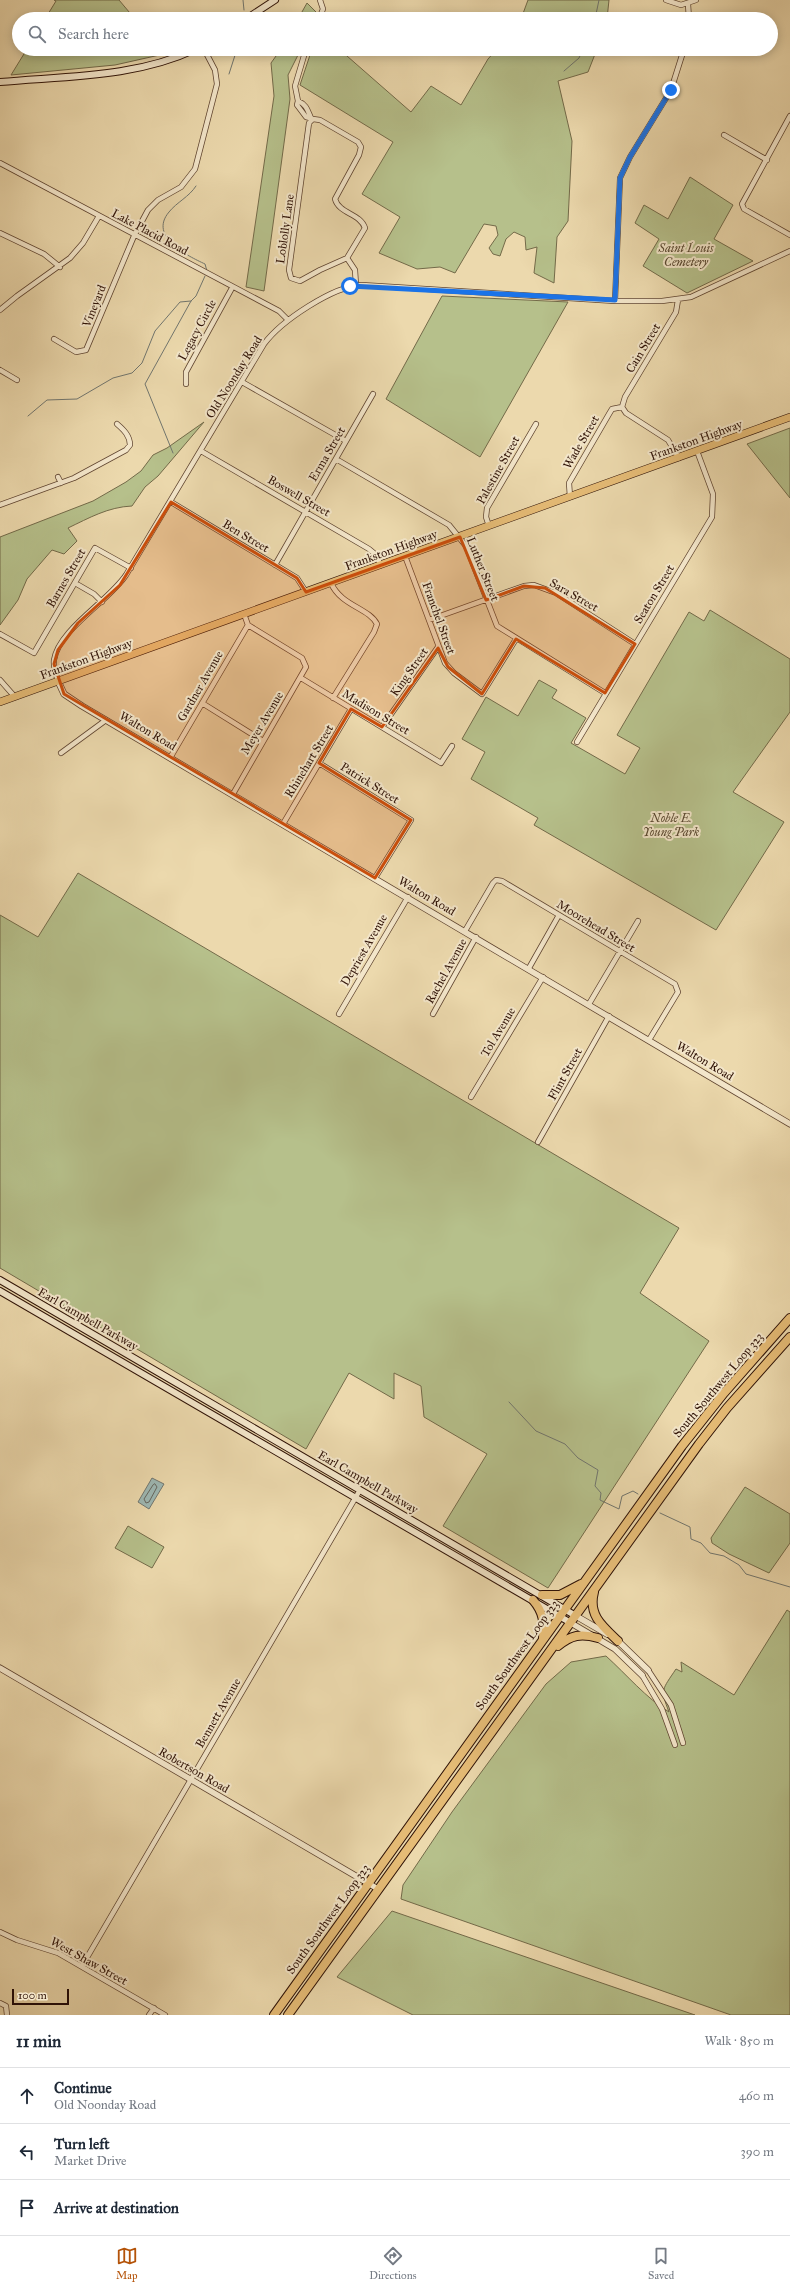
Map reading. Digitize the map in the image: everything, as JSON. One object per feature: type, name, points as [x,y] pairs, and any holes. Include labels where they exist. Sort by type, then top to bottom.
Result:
[{"type":"highway","name":"South Southwest Loop 323","points":[[274,2015],[542,1639],[563,1613],[682,1446],[724,1393],[790,1318]]},
{"type":"highway","name":"South Southwest Loop 323","points":[[288,2015],[680,1470],[727,1408],[790,1337]]},
{"type":"highway","points":[[680,1470],[677,1464],[682,1446]]},
{"type":"highway","points":[[542,1595],[560,1595],[585,1582]]},
{"type":"highway","points":[[596,1586],[592,1601],[594,1614],[600,1624],[618,1641]]},
{"type":"highway","points":[[533,1600],[541,1610],[544,1617],[542,1639]]},
{"type":"highway","points":[[548,1654],[573,1636],[584,1635],[598,1638]]},
{"type":"main road","points":[[256,12],[274,0]]},
{"type":"main road","points":[[0,82],[134,69],[179,56]]},
{"type":"main road","name":"Frankston Highway","points":[[0,702],[790,417]]},
{"type":"main road","name":"Earl Campbell Parkway","points":[[0,1280],[542,1595],[563,1613]]},
{"type":"main road","name":"Earl Campbell Parkway","points":[[0,1291],[533,1600],[573,1619]]},
{"type":"main road","points":[[110,1355],[115,1347]]},
{"type":"street","points":[[666,0],[677,5],[688,4],[696,0]]},
{"type":"street","points":[[318,1],[323,9],[322,12]]},
{"type":"street","points":[[688,4],[689,12]]},
{"type":"street","points":[[134,236],[150,207],[181,187],[191,176],[197,164],[217,84],[215,70],[208,56]]},
{"type":"street","points":[[304,56],[295,86],[298,101],[303,102],[311,113],[311,119],[320,120],[358,142],[361,147],[360,155],[335,199],[338,206],[359,220],[364,226],[363,234],[347,258],[355,270],[356,285]]},
{"type":"street","points":[[615,300],[620,178],[630,157],[671,90],[682,56]]},
{"type":"street","points":[[789,118],[742,204],[744,208],[790,236]]},
{"type":"street","name":"Loblolly Lane","points":[[311,119],[289,274],[294,280],[303,280],[320,270],[347,258]]},
{"type":"street","points":[[724,135],[767,160]]},
{"type":"street","name":"Lake Placid Road","points":[[0,163],[134,236],[279,312],[288,320]]},
{"type":"street","points":[[1,308],[31,285],[60,267],[80,247],[99,216]]},
{"type":"street","points":[[0,233],[44,254],[60,267]]},
{"type":"street","name":"Vineyard","points":[[54,339],[76,352],[86,350],[134,236]]},
{"type":"street","name":"Old Noonday Road","points":[[58,681],[54,661],[58,650],[78,623],[120,585],[268,340],[288,320],[336,291],[356,285],[647,302],[678,300],[698,294],[790,252]]},
{"type":"street","name":"Legacy Circle","points":[[186,384],[186,372],[232,288]]},
{"type":"street","name":"Cain Street","points":[[622,407],[625,397],[676,312],[678,300]]},
{"type":"street","points":[[0,370],[17,380]]},
{"type":"street","points":[[242,382],[346,441]]},
{"type":"street","name":"Erma Street","points":[[275,565],[373,394]]},
{"type":"street","points":[[622,407],[626,414],[668,440],[679,458]]},
{"type":"street","name":"Wade Street","points":[[570,497],[569,483],[612,409],[622,407]]},
{"type":"street","points":[[0,505],[82,474],[128,448],[130,441],[126,432],[117,424]]},
{"type":"street","name":"Palestine Street","points":[[488,526],[486,517],[487,508],[536,424]]},
{"type":"street","name":"Boswell Street","points":[[201,451],[373,552],[381,565]]},
{"type":"street","name":"Seaton Street","points":[[577,742],[605,693],[712,517],[713,494],[697,451]]},
{"type":"street","name":"Luther Street","points":[[336,458],[435,515],[449,525],[460,537],[497,626],[605,693]]},
{"type":"street","points":[[58,477],[61,483]]},
{"type":"street","name":"Ben Street","points":[[171,502],[299,580],[306,592]]},
{"type":"street","name":"Barnes Street","points":[[0,634],[34,653],[95,548],[131,568]]},
{"type":"street","name":"Franchel Street","points":[[405,556],[438,647],[448,667],[482,694],[516,639]]},
{"type":"street","points":[[75,583],[94,594],[102,602]]},
{"type":"street","points":[[331,583],[340,598],[370,616],[376,624],[374,632],[333,698]]},
{"type":"street","name":"Sara Street","points":[[429,620],[524,586],[534,585],[545,588],[635,644]]},
{"type":"street","points":[[244,614],[248,625]]},
{"type":"street","name":"Meyer Avenue","points":[[233,794],[305,671],[306,662],[302,658],[248,625]]},
{"type":"street","name":"Gardner Avenue","points":[[170,758],[248,625]]},
{"type":"street","name":"King Street","points":[[382,727],[438,647]]},
{"type":"street","name":"Madison Street","points":[[301,678],[441,762],[452,746]]},
{"type":"street","points":[[0,680],[15,697]]},
{"type":"street","name":"Walton Road","points":[[58,681],[66,695],[106,720],[529,968],[790,1124]]},
{"type":"street","points":[[202,703],[263,741]]},
{"type":"street","name":"Rhinehart Street","points":[[283,824],[351,709]]},
{"type":"street","points":[[61,753],[106,720]]},
{"type":"street","name":"Patrick Street","points":[[319,763],[411,820],[375,878]]},
{"type":"street","name":"Moorehead Street","points":[[465,931],[493,883],[496,880],[502,881],[675,984],[678,989],[676,997],[649,1040]]},
{"type":"street","name":"Depriest Avenue","points":[[339,1014],[408,897]]},
{"type":"street","points":[[529,968],[559,915]]},
{"type":"street","points":[[589,1004],[638,921]]},
{"type":"street","name":"Rachel Avenue","points":[[434,1014],[476,937]]},
{"type":"street","name":"Tol Avenue","points":[[470,1097],[543,977]]},
{"type":"street","name":"Flint Street","points":[[538,1142],[609,1016]]},
{"type":"street","name":"Bennett Avenue","points":[[82,1966],[360,1490]]},
{"type":"street","name":"Earl Campbell Parkway","points":[[573,1619],[626,1658],[642,1675],[662,1709],[675,1745]]},
{"type":"street","name":"Earl Campbell Parkway","points":[[573,1619],[618,1641],[648,1670],[671,1705],[683,1743]]},
{"type":"street","name":"Robertson Road","points":[[0,1668],[378,1889]]},
{"type":"street","name":"West Shaw Street","points":[[0,1932],[17,1940],[49,1949],[82,1966],[165,2015]]},
{"type":"street","points":[[0,2003],[6,2006],[7,2014]]},
{"type":"street","points":[[149,2015],[154,2008]]},
{"type":"highlighted area","points":[[171,502],[297,578],[306,592],[460,537],[486,600],[524,586],[545,588],[635,644],[605,693],[516,639],[482,694],[448,667],[438,648],[382,727],[351,709],[319,763],[411,820],[375,878],[64,694],[54,664],[58,650],[78,623],[120,585]]},
{"type":"green space","points":[[54,0],[119,0],[129,12],[49,12],[56,1]]},
{"type":"green space","points":[[528,0],[609,0],[608,12],[524,12]]},
{"type":"green space","points":[[307,3],[316,12],[302,12]]},
{"type":"green space","points":[[23,56],[155,56],[115,65],[11,75]]},
{"type":"green space","points":[[276,56],[298,56],[288,75],[290,99],[264,291],[246,287],[274,96],[271,63]]},
{"type":"green space","points":[[310,56],[347,56],[411,112],[431,86],[461,105],[491,56],[594,56],[588,72],[558,81],[572,141],[568,221],[557,237],[554,283],[534,273],[537,247],[526,250],[525,237],[514,232],[506,239],[500,256],[493,254],[489,248],[498,235],[496,226],[484,224],[455,273],[440,267],[417,269],[379,253],[400,217],[362,194],[393,142],[300,85]]},
{"type":"green space","name":"Saint Louis Cemetery","points":[[690,177],[733,205],[714,239],[753,261],[687,293],[643,266],[659,239],[635,223],[644,205],[668,219]]},
{"type":"green space","points":[[442,296],[568,302],[480,457],[386,399]]},
{"type":"green space","points":[[204,422],[158,476],[145,487],[132,506],[115,508],[68,528],[77,541],[64,554],[52,550],[27,579],[18,600],[0,625],[0,537],[93,501],[126,482],[141,471],[153,455],[167,448]]},
{"type":"green space","points":[[790,428],[790,498],[747,444]]},
{"type":"green space","name":"Noble E. Young Park","points":[[710,610],[790,659],[790,712],[733,792],[784,822],[716,930],[534,825],[538,818],[471,779],[485,752],[462,739],[486,697],[518,716],[539,680],[557,690],[552,698],[586,718],[571,743],[625,774],[640,748],[617,735],[689,612],[704,621]]},
{"type":"green space","points":[[78,873],[679,1228],[640,1293],[709,1341],[548,1588],[443,1526],[487,1454],[424,1417],[421,1386],[394,1373],[394,1399],[349,1373],[306,1449],[0,1268],[0,915],[38,937]]},
{"type":"green space","points":[[745,1487],[790,1514],[790,1543],[769,1573],[729,1554],[712,1543],[711,1538]]},
{"type":"green space","points":[[128,1526],[164,1547],[152,1568],[115,1548]]},
{"type":"green space","points":[[787,1610],[790,1612],[790,2015],[731,2015],[401,1899],[403,1885],[452,1812],[546,1684],[571,1662],[606,1656],[644,1693],[669,1712],[664,1699],[664,1690],[676,1669],[682,1672],[681,1662],[734,1695]]},
{"type":"green space","points":[[392,1911],[695,2015],[413,2015],[337,1977]]},
{"type":"water","points":[[152,1478],[164,1484],[149,1509],[138,1502]]},
{"type":"waterway","points":[[243,0],[244,10]]},
{"type":"waterway","points":[[596,12],[599,0]]},
{"type":"waterway","points":[[229,74],[235,56]]},
{"type":"waterway","points":[[564,71],[580,56]]},
{"type":"waterway","points":[[196,186],[169,212],[164,221],[163,230],[167,237],[181,251],[205,264],[207,271]]},
{"type":"waterway","points":[[173,453],[145,384],[191,301],[196,296],[205,276]]},
{"type":"waterway","points":[[28,416],[47,400],[77,399],[113,378],[132,373],[142,363],[155,331],[180,302],[191,301]]},
{"type":"waterway","points":[[509,1402],[536,1431],[565,1444],[578,1458],[598,1470],[595,1486],[601,1493],[600,1500],[619,1509],[622,1496],[633,1491],[638,1494]]},
{"type":"waterway","points":[[660,1513],[690,1527],[691,1539],[701,1543],[710,1553],[724,1556],[739,1565],[746,1574],[790,1587]]},
{"type":"route","points":[[350,286],[356,285],[615,300],[618,187],[620,178],[630,157],[671,90]]}]
